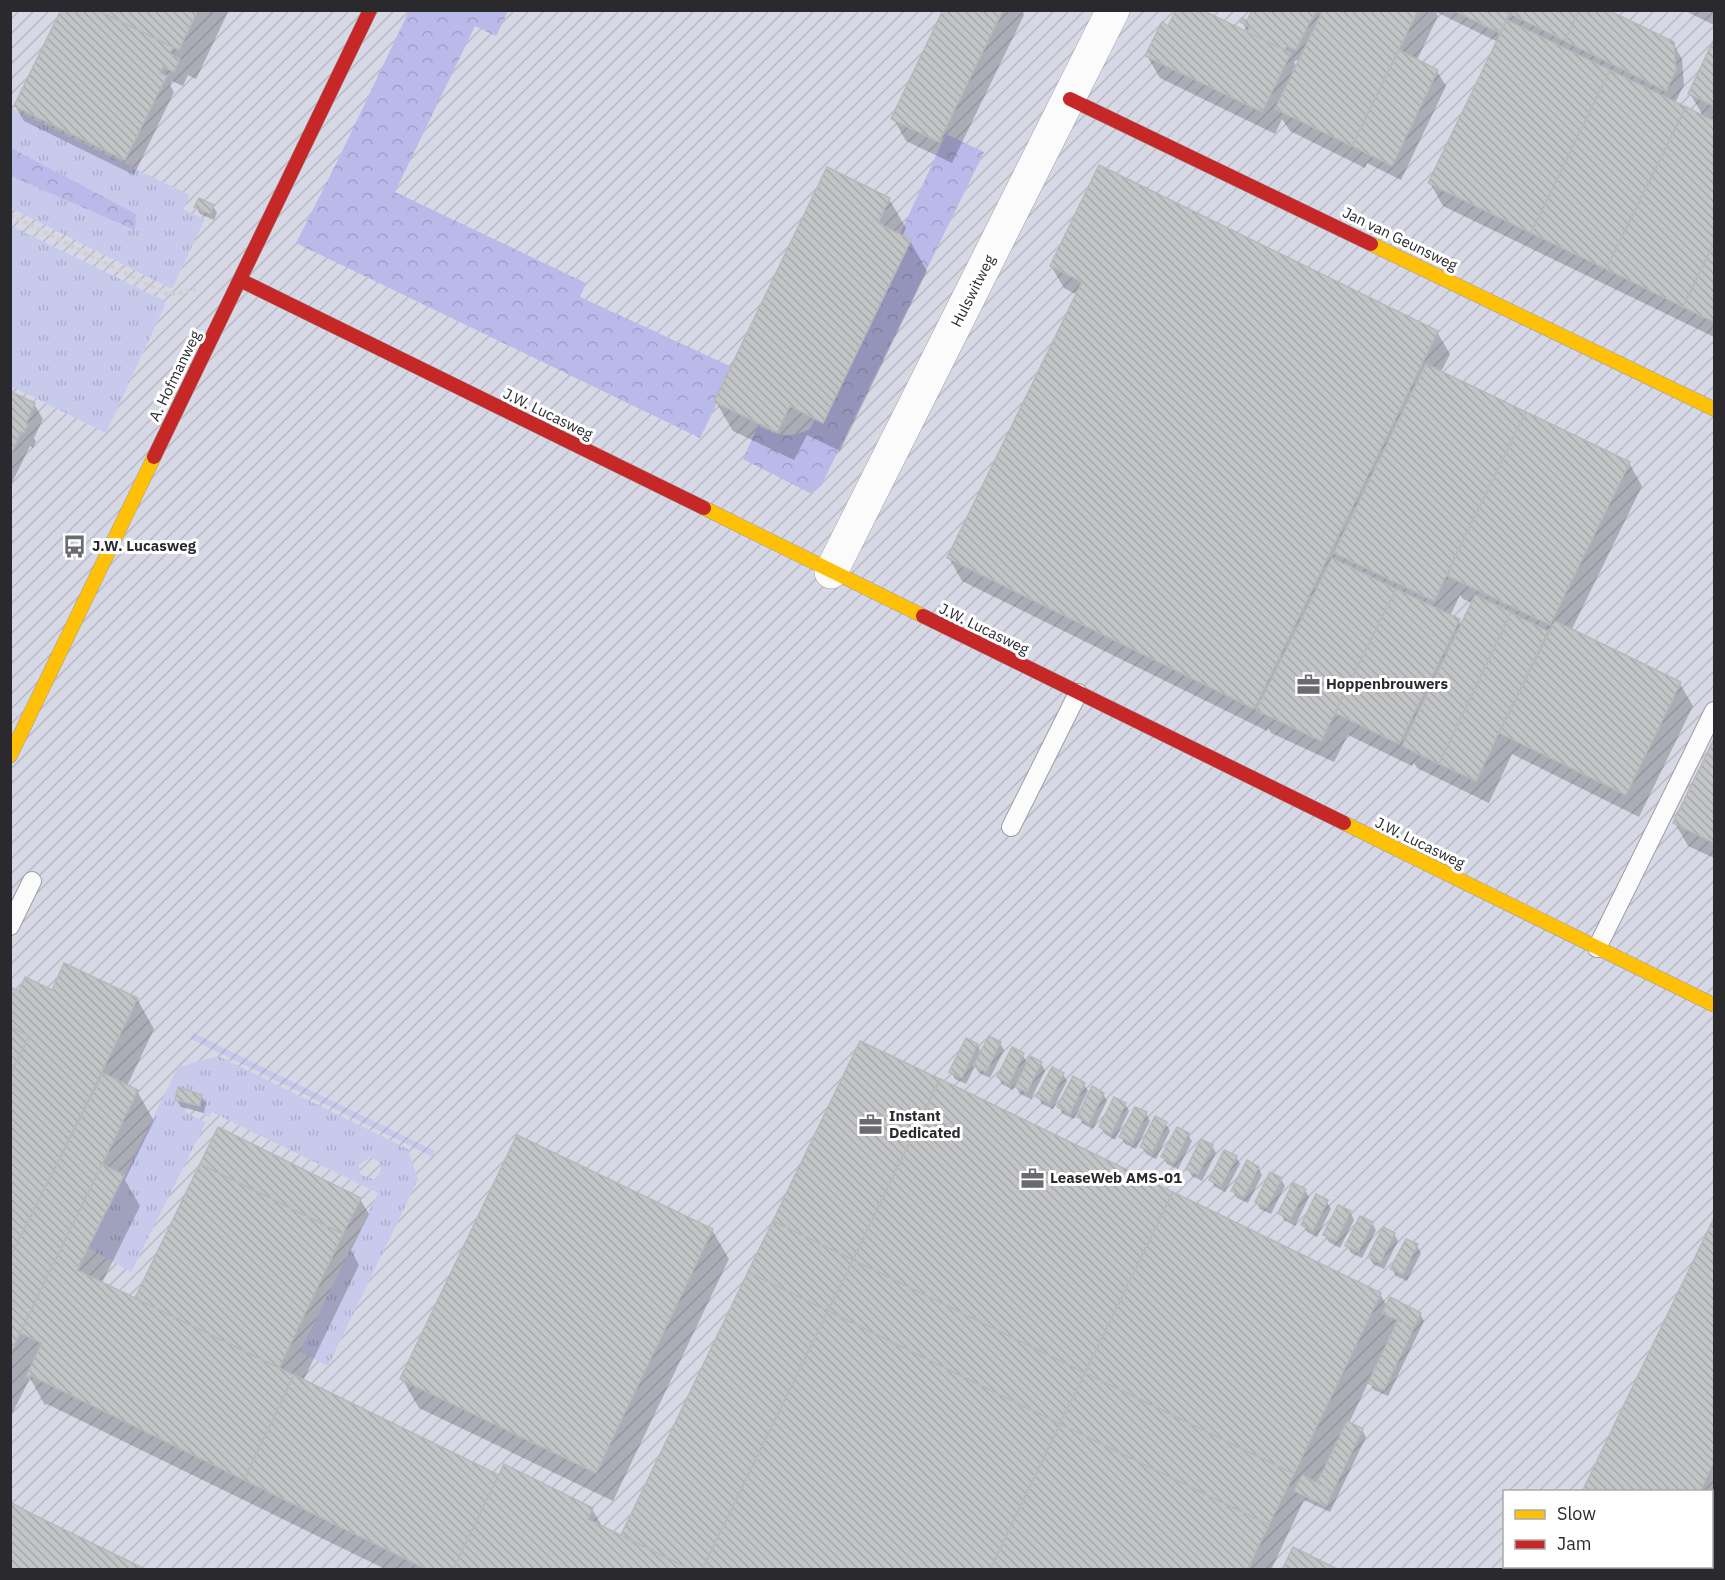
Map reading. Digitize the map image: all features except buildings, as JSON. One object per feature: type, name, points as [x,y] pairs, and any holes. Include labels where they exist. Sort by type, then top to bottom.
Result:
[{"type":"street","name":"A. Hofmanweg","points":[[10,756],[370,10]]},
{"type":"street","name":"Hulswitweg","points":[[831,572],[1113,10]]},
{"type":"street","name":"Jan van Geunsweg","points":[[1070,99],[1714,409]]},
{"type":"street","name":"J.W. Lucasweg","points":[[240,280],[1714,1005]]},
{"type":"lane","points":[[1011,827],[1078,693]]},
{"type":"lane","points":[[1598,948],[1714,711]]},
{"type":"lane","points":[[10,926],[32,881]]},
{"type":"path","points":[[10,216],[169,295],[240,280]]},
{"type":"shaded area","points":[[11,11],[1714,11],[1714,1569],[11,1570]]},
{"type":"green space","points":[[409,11],[508,11],[496,36],[475,26],[395,192],[586,283],[580,297],[734,368],[700,438],[296,243]]},
{"type":"green space","points":[[10,108],[190,195],[183,209],[205,219],[173,287],[170,288],[11,208]]},
{"type":"green space","points":[[946,134],[984,152],[821,486],[810,493],[743,459],[758,426],[784,435],[810,429]]},
{"type":"green space","points":[[11,148],[136,214],[135,230],[11,176]]},
{"type":"green space","points":[[11,226],[163,300],[165,305],[106,433],[11,386]]},
{"type":"green space","points":[[193,1033],[435,1151],[433,1157],[191,1039]]},
{"type":"green space","points":[[218,1056],[408,1149],[418,1180],[328,1366],[300,1352],[378,1193],[212,1112],[209,1117],[187,1106],[185,1112],[206,1122],[131,1272],[89,1248],[178,1067]],"holes":[[[370,1157],[378,1161],[381,1168],[379,1175],[373,1179],[360,1174],[359,1165]]]},
{"type":"traffic: slow","points":[[1371,244],[1714,409]]},
{"type":"traffic: slow","points":[[10,756],[154,457]]},
{"type":"traffic: slow","points":[[704,508],[923,616]]},
{"type":"traffic: slow","points":[[1344,823],[1714,1005]]},
{"type":"traffic: jam","points":[[154,457],[370,10]]},
{"type":"traffic: jam","points":[[1070,99],[1371,244]]},
{"type":"traffic: jam","points":[[240,280],[704,508]]},
{"type":"traffic: jam","points":[[923,616],[1344,823]]},
{"type":"place","name":"J.W. Lucasweg","points":[[74,546]]},
{"type":"place","name":"Hoppenbrouwers","points":[[1308,684]]},
{"type":"place","name":"Instant Dedicated","points":[[871,1125]]},
{"type":"place","name":"LeaseWeb AMS-01","points":[[1032,1178]]}]
